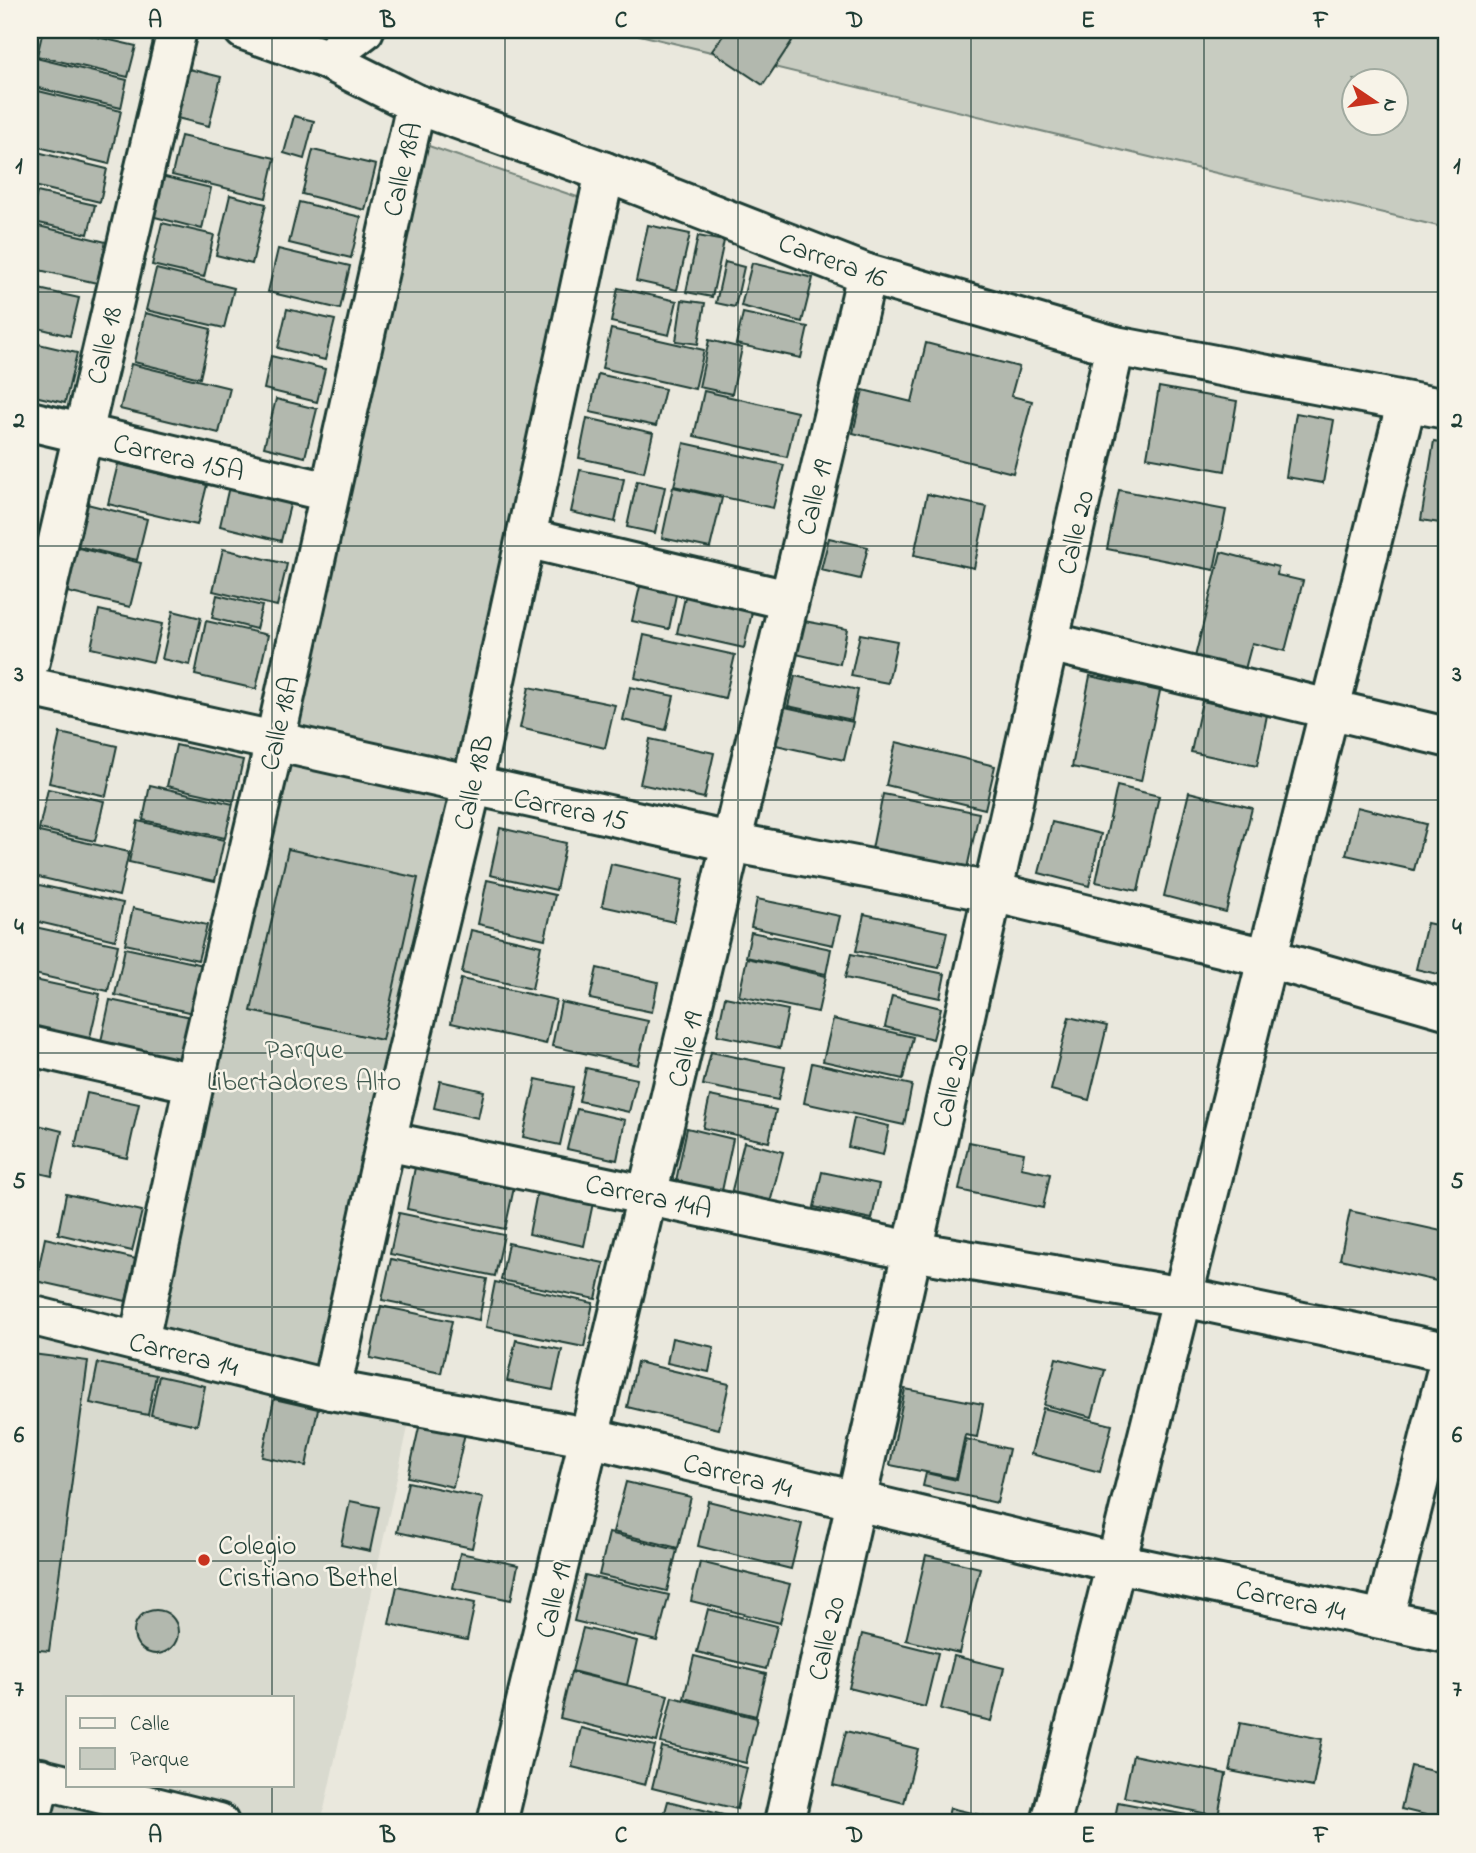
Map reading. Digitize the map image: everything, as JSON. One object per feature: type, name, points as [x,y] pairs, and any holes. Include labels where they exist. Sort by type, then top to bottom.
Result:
[{"type":"street","name":"Calle 18","points":[[30,661],[177,30]]},
{"type":"street","name":"Carrera 16","points":[[244,30],[326,59],[416,104],[605,172],[867,274],[1115,346],[1406,404],[1446,409]]},
{"type":"street","points":[[326,59],[364,30]]},
{"type":"street","name":"Calle 18A","points":[[139,1341],[194,1083],[275,741],[416,104]]},
{"type":"street","name":"Calle 18B","points":[[331,1390],[386,1141],[472,786],[605,172]]},
{"type":"street","name":"Calle 19","points":[[497,1823],[651,1195],[730,842],[867,274]]},
{"type":"street","name":"Calle 20","points":[[784,1823],[1115,346]]},
{"type":"street","points":[[1051,1823],[1406,404]]},
{"type":"street","name":"Carrera 15A","points":[[30,421],[328,492]]},
{"type":"street","points":[[526,538],[788,600]]},
{"type":"street","points":[[1049,642],[1330,707],[1446,737]]},
{"type":"street","name":"Carrera 15","points":[[30,687],[730,842],[992,892],[1267,958],[1446,1009]]},
{"type":"street","points":[[30,1046],[194,1083]]},
{"type":"street","name":"Carrera 14A","points":[[386,1141],[912,1251],[1183,1297],[1446,1352]]},
{"type":"street","name":"Carrera 14","points":[[30,1315],[331,1390],[592,1438],[1117,1563],[1446,1633]]},
{"type":"street","points":[[1384,1618],[1446,1374]]},
{"type":"street","points":[[30,1823],[35,1777],[66,1785]]},
{"type":"street","points":[[71,1786],[219,1823]]},
{"type":"shaded area","name":"Colegio Cristiano Bethel","points":[[30,1335],[409,1423],[321,1823],[271,1823],[108,1786],[294,1786],[294,1696],[66,1696],[66,1777],[30,1768]]},
{"type":"green space","points":[[619,30],[1446,30],[1446,228]]},
{"type":"green space","points":[[420,143],[589,201],[463,771],[293,735]]},
{"type":"green space","name":"Parque Libertadores Alto","points":[[290,755],[458,795],[318,1374],[151,1334]]},
{"type":"green space","points":[[47,1792],[168,1823],[41,1823]]},
{"type":"building","points":[[43,30],[67,30],[136,46],[128,77],[37,56]]},
{"type":"building","points":[[727,30],[775,30],[792,41],[763,85],[712,51]]},
{"type":"building","points":[[794,30],[814,30],[800,39]]},
{"type":"building","points":[[36,58],[127,80],[121,108],[30,86]]},
{"type":"building","points":[[185,68],[221,77],[209,126],[173,117]]},
{"type":"building","points":[[30,89],[121,111],[109,164],[30,145]]},
{"type":"building","points":[[294,116],[314,121],[304,159],[284,153]]},
{"type":"building","points":[[181,136],[275,158],[266,198],[172,175]]},
{"type":"building","points":[[313,150],[376,165],[365,210],[302,194]]},
{"type":"building","points":[[37,152],[107,169],[100,202],[30,185]]},
{"type":"building","points":[[161,176],[211,188],[202,229],[151,216]]},
{"type":"building","points":[[37,192],[95,205],[88,234],[30,221]]},
{"type":"building","points":[[230,195],[266,204],[252,264],[216,255]]},
{"type":"building","points":[[299,202],[361,217],[351,258],[289,243]]},
{"type":"building","points":[[162,223],[214,235],[204,277],[152,265]]},
{"type":"building","points":[[30,224],[106,242],[97,283],[30,268]]},
{"type":"building","points":[[648,225],[690,234],[677,290],[636,281]]},
{"type":"building","points":[[698,236],[724,241],[712,297],[686,292]]},
{"type":"building","points":[[278,249],[350,266],[340,309],[268,292]]},
{"type":"building","points":[[725,262],[744,267],[735,307],[716,303]]},
{"type":"building","points":[[752,263],[813,278],[802,322],[741,306]]},
{"type":"building","points":[[156,269],[234,288],[224,328],[146,310]]},
{"type":"building","points":[[30,287],[79,298],[70,336],[30,326]]},
{"type":"building","points":[[618,288],[677,301],[669,335],[611,322]]},
{"type":"building","points":[[682,300],[705,303],[698,344],[676,341]]},
{"type":"building","points":[[287,309],[335,320],[325,360],[278,348]]},
{"type":"building","points":[[145,313],[211,329],[200,378],[134,362]]},
{"type":"building","points":[[743,313],[808,327],[801,358],[736,344]]},
{"type":"building","points":[[611,329],[704,350],[695,389],[602,368]]},
{"type":"building","points":[[709,340],[742,348],[732,394],[699,387]]},
{"type":"building","points":[[30,342],[77,353],[65,403],[30,395]]},
{"type":"building","points":[[926,343],[1019,367],[1011,396],[1032,401],[1013,473],[853,433],[863,390],[912,402]]},
{"type":"building","points":[[271,356],[325,369],[317,402],[264,389]]},
{"type":"building","points":[[131,364],[230,388],[219,433],[120,409]]},
{"type":"building","points":[[598,374],[665,389],[656,426],[590,412]]},
{"type":"building","points":[[1159,387],[1237,401],[1225,471],[1147,457]]},
{"type":"building","points":[[704,391],[797,412],[787,457],[694,436]]},
{"type":"building","points":[[276,399],[317,409],[305,457],[264,447]]},
{"type":"building","points":[[1296,413],[1334,420],[1323,483],[1286,477]]},
{"type":"building","points":[[587,418],[653,433],[644,472],[579,458]]},
{"type":"building","points":[[1434,441],[1446,443],[1446,524],[1421,520]]},
{"type":"building","points":[[684,443],[784,465],[773,508],[674,486]]},
{"type":"building","points":[[118,464],[207,485],[197,525],[108,504]]},
{"type":"building","points":[[580,470],[624,479],[615,522],[571,512]]},
{"type":"building","points":[[637,481],[665,487],[655,533],[627,527]]},
{"type":"building","points":[[230,482],[292,497],[281,541],[220,526]]},
{"type":"building","points":[[673,487],[722,498],[710,548],[662,538]]},
{"type":"building","points":[[1119,490],[1226,510],[1214,570],[1107,549]]},
{"type":"building","points":[[927,494],[987,507],[974,568],[914,555]]},
{"type":"building","points":[[87,504],[147,519],[137,560],[77,546]]},
{"type":"building","points":[[829,538],[868,547],[860,579],[821,570]]},
{"type":"building","points":[[70,546],[141,563],[130,607],[59,590]]},
{"type":"building","points":[[223,549],[287,564],[277,606],[213,591]]},
{"type":"building","points":[[1221,552],[1278,567],[1277,575],[1303,581],[1285,651],[1252,643],[1244,673],[1194,661]]},
{"type":"building","points":[[641,582],[677,590],[669,629],[632,621]]},
{"type":"building","points":[[686,593],[753,608],[744,648],[677,633]]},
{"type":"building","points":[[217,595],[262,606],[256,629],[212,618]]},
{"type":"building","points":[[99,610],[162,624],[153,662],[91,648]]},
{"type":"building","points":[[173,611],[201,618],[190,665],[162,659]]},
{"type":"building","points":[[799,620],[847,629],[840,664],[792,653]]},
{"type":"building","points":[[206,621],[268,635],[256,689],[195,675]]},
{"type":"building","points":[[860,634],[897,641],[888,683],[851,676]]},
{"type":"building","points":[[644,635],[735,655],[725,698],[635,678]]},
{"type":"building","points":[[795,676],[858,690],[852,720],[788,706]]},
{"type":"building","points":[[1090,676],[1160,691],[1141,781],[1072,767]]},
{"type":"building","points":[[529,687],[615,705],[605,748],[520,728]]},
{"type":"building","points":[[630,687],[674,696],[666,730],[623,720]]},
{"type":"building","points":[[1202,701],[1267,715],[1257,766],[1191,752]]},
{"type":"building","points":[[785,707],[853,722],[844,760],[776,745]]},
{"type":"building","points":[[60,733],[117,746],[106,796],[49,783]]},
{"type":"building","points":[[650,739],[714,753],[704,798],[640,784]]},
{"type":"building","points":[[896,742],[995,766],[985,809],[886,785]]},
{"type":"building","points":[[176,745],[243,760],[234,801],[167,786]]},
{"type":"building","points":[[150,785],[233,804],[225,838],[143,820]]},
{"type":"building","points":[[1117,786],[1159,796],[1138,891],[1096,882]]},
{"type":"building","points":[[48,789],[104,801],[95,841],[39,829]]},
{"type":"building","points":[[1189,792],[1252,808],[1226,912],[1164,896]]},
{"type":"building","points":[[883,794],[979,813],[966,873],[871,854]]},
{"type":"building","points":[[1357,807],[1426,824],[1414,870],[1346,855]]},
{"type":"building","points":[[138,821],[224,840],[215,881],[129,862]]},
{"type":"building","points":[[1052,822],[1101,834],[1089,886],[1039,873]]},
{"type":"building","points":[[500,828],[566,843],[556,890],[490,875]]},
{"type":"building","points":[[30,830],[129,852],[119,896],[30,875]]},
{"type":"building","points":[[288,849],[418,878],[382,1040],[251,1011]]},
{"type":"building","points":[[611,864],[683,880],[674,922],[602,906]]},
{"type":"building","points":[[487,880],[555,895],[545,939],[478,924]]},
{"type":"building","points":[[30,883],[123,903],[115,940],[30,920]]},
{"type":"building","points":[[757,899],[840,916],[833,945],[751,927]]},
{"type":"building","points":[[133,908],[207,925],[198,960],[125,944]]},
{"type":"building","points":[[864,914],[947,932],[939,968],[856,951]]},
{"type":"building","points":[[1427,923],[1446,927],[1446,976],[1416,969]]},
{"type":"building","points":[[30,926],[118,945],[108,991],[30,973]]},
{"type":"building","points":[[471,930],[541,946],[532,989],[462,973]]},
{"type":"building","points":[[751,932],[831,949],[826,974],[746,957]]},
{"type":"building","points":[[125,948],[208,966],[197,1014],[115,995]]},
{"type":"building","points":[[851,954],[945,974],[940,998],[845,978]]},
{"type":"building","points":[[747,958],[826,976],[818,1012],[739,996]]},
{"type":"building","points":[[597,968],[658,982],[652,1012],[590,999]]},
{"type":"building","points":[[30,979],[100,994],[89,1042],[30,1029]]},
{"type":"building","points":[[461,979],[556,1000],[546,1044],[451,1023]]},
{"type":"building","points":[[892,996],[941,1008],[933,1039],[885,1027]]},
{"type":"building","points":[[725,997],[788,1010],[780,1048],[717,1035]]},
{"type":"building","points":[[110,1000],[191,1017],[180,1064],[100,1046]]},
{"type":"building","points":[[561,1002],[648,1021],[638,1065],[552,1046]]},
{"type":"building","points":[[1069,1017],[1107,1026],[1089,1100],[1051,1090]]},
{"type":"building","points":[[833,1019],[913,1037],[903,1079],[823,1061]]},
{"type":"building","points":[[711,1052],[785,1067],[778,1100],[703,1085]]},
{"type":"building","points":[[812,1063],[912,1085],[904,1125],[804,1103]]},
{"type":"building","points":[[586,1068],[637,1079],[629,1112],[579,1101]]},
{"type":"building","points":[[30,1073],[40,1075],[31,1118],[30,1118]]},
{"type":"building","points":[[536,1079],[573,1087],[560,1145],[523,1137]]},
{"type":"building","points":[[440,1081],[484,1091],[478,1118],[434,1108]]},
{"type":"building","points":[[87,1093],[139,1104],[127,1158],[75,1147]]},
{"type":"building","points":[[710,1096],[776,1110],[769,1142],[703,1128]]},
{"type":"building","points":[[577,1109],[625,1120],[617,1160],[567,1149]]},
{"type":"building","points":[[854,1118],[889,1126],[883,1155],[848,1147]]},
{"type":"building","points":[[30,1123],[62,1131],[52,1176],[30,1171]]},
{"type":"building","points":[[687,1128],[733,1139],[722,1191],[676,1181]]},
{"type":"building","points":[[744,1142],[783,1152],[770,1203],[731,1194]]},
{"type":"building","points":[[969,1142],[1024,1153],[1021,1168],[1050,1174],[1043,1208],[959,1190]]},
{"type":"building","points":[[416,1162],[515,1183],[505,1229],[407,1209]]},
{"type":"building","points":[[822,1172],[879,1184],[872,1219],[814,1207]]},
{"type":"building","points":[[538,1187],[594,1198],[584,1246],[529,1234]]},
{"type":"building","points":[[66,1194],[142,1211],[132,1251],[58,1234]]},
{"type":"building","points":[[1350,1211],[1446,1232],[1446,1258],[1441,1282],[1340,1259]]},
{"type":"building","points":[[399,1213],[504,1235],[495,1276],[390,1254]]},
{"type":"building","points":[[45,1238],[136,1259],[126,1301],[36,1281]]},
{"type":"building","points":[[508,1243],[604,1263],[596,1299],[501,1280]]},
{"type":"building","points":[[391,1259],[487,1279],[479,1320],[382,1300]]},
{"type":"building","points":[[495,1282],[593,1303],[584,1347],[486,1327]]},
{"type":"building","points":[[381,1306],[452,1321],[441,1373],[370,1358]]},
{"type":"building","points":[[672,1338],[714,1347],[709,1372],[667,1363]]},
{"type":"building","points":[[516,1340],[562,1350],[553,1390],[507,1381]]},
{"type":"building","points":[[32,1354],[88,1361],[49,1651],[30,1649]]},
{"type":"building","points":[[1056,1358],[1105,1370],[1092,1417],[1044,1405]]},
{"type":"building","points":[[637,1362],[729,1384],[719,1429],[627,1407]]},
{"type":"building","points":[[98,1363],[156,1375],[148,1415],[90,1403]]},
{"type":"building","points":[[159,1376],[205,1386],[197,1425],[151,1415]]},
{"type":"building","points":[[905,1389],[983,1404],[977,1437],[965,1435],[956,1478],[890,1465]]},
{"type":"building","points":[[274,1399],[318,1409],[306,1466],[262,1457]]},
{"type":"building","points":[[1043,1408],[1112,1425],[1100,1472],[1031,1454]]},
{"type":"building","points":[[420,1423],[465,1433],[453,1487],[408,1477]]},
{"type":"building","points":[[966,1439],[1009,1449],[997,1503],[923,1486],[926,1473],[957,1480]]},
{"type":"building","points":[[408,1482],[483,1498],[472,1548],[397,1532]]},
{"type":"building","points":[[626,1482],[691,1497],[678,1548],[613,1532]]},
{"type":"building","points":[[350,1501],[379,1507],[370,1551],[341,1545]]},
{"type":"building","points":[[708,1501],[802,1524],[791,1569],[698,1546]]},
{"type":"building","points":[[609,1533],[677,1550],[667,1591],[599,1575]]},
{"type":"building","points":[[460,1553],[518,1565],[511,1600],[453,1588]]},
{"type":"building","points":[[926,1555],[980,1568],[959,1653],[906,1640]]},
{"type":"building","points":[[700,1562],[790,1584],[780,1623],[691,1601]]},
{"type":"building","points":[[585,1575],[669,1595],[657,1641],[574,1621]]},
{"type":"building","points":[[397,1586],[475,1603],[467,1640],[389,1624]]},
{"type":"building","points":[[708,1609],[777,1626],[766,1669],[697,1652]]},
{"type":"building","points":[[156,1610],[171,1617],[178,1632],[171,1647],[156,1654],[141,1647],[134,1632],[141,1617]]},
{"type":"building","points":[[583,1628],[637,1641],[627,1685],[572,1671]]},
{"type":"building","points":[[862,1634],[938,1653],[925,1707],[849,1688]]},
{"type":"building","points":[[694,1656],[766,1674],[756,1716],[684,1698]]},
{"type":"building","points":[[954,1656],[1004,1668],[991,1721],[941,1709]]},
{"type":"building","points":[[571,1672],[668,1695],[657,1742],[560,1718]]},
{"type":"building","points":[[672,1697],[757,1718],[746,1763],[661,1743]]},
{"type":"building","points":[[1240,1723],[1322,1739],[1313,1787],[1230,1771]]},
{"type":"building","points":[[581,1728],[655,1746],[645,1785],[572,1767]]},
{"type":"building","points":[[846,1731],[918,1749],[904,1803],[833,1785]]},
{"type":"building","points":[[662,1747],[747,1768],[737,1809],[652,1788]]},
{"type":"building","points":[[1133,1755],[1226,1774],[1218,1816],[1124,1797]]},
{"type":"building","points":[[1411,1766],[1446,1774],[1446,1820],[1401,1809]]},
{"type":"building","points":[[668,1801],[751,1822],[751,1823],[662,1823]]},
{"type":"building","points":[[1118,1802],[1213,1820],[1212,1823],[1114,1823]]},
{"type":"building","points":[[950,1808],[1002,1820],[1002,1823],[946,1823]]},
{"type":"place","name":"Colegio Cristiano Bethel","points":[[204,1560]]}]
